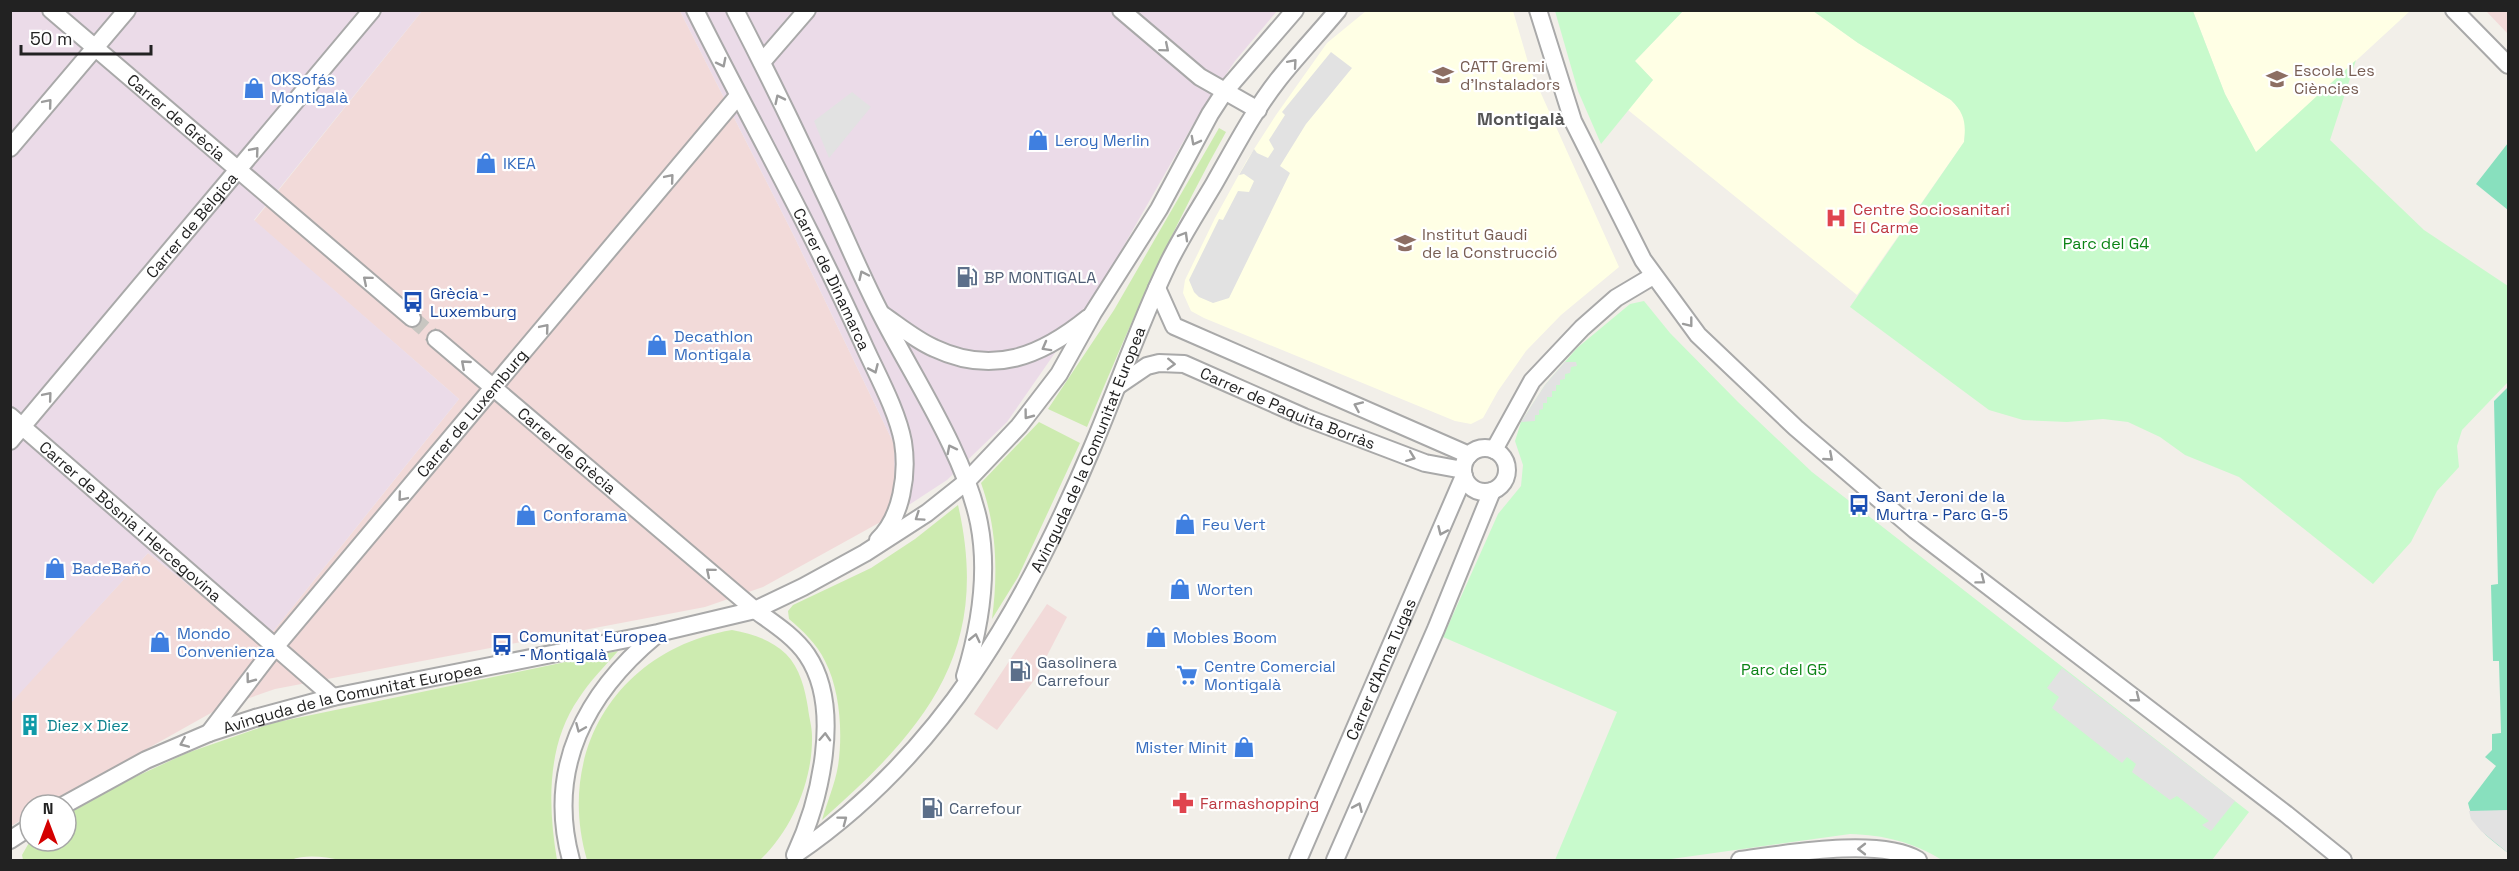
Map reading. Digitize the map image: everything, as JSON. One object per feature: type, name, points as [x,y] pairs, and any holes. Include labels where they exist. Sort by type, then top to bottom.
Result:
[{"type":"street","name":"Carrer de Grècia","points":[[51,10],[412,318]]},
{"type":"street","points":[[10,148],[127,10]]},
{"type":"street","name":"Carrer de Bèlgica","points":[[10,441],[17,421],[238,170],[372,10]]},
{"type":"street","name":"Carrer de Dinamarca","points":[[695,10],[847,308],[896,418],[903,442],[904,469],[899,501],[882,536],[865,553]]},
{"type":"street","name":"Carrer de Dinamarca","points":[[735,10],[762,62],[880,314],[913,372],[966,483],[979,524],[982,545],[982,590],[976,632],[959,694]]},
{"type":"street","points":[[762,62],[807,10]]},
{"type":"street","points":[[1120,10],[1200,77],[1258,110]]},
{"type":"street","points":[[755,610],[865,553],[927,513],[966,483],[1019,426],[1059,374],[1159,209],[1209,114],[1225,91],[1295,10]]},
{"type":"street","name":"Avinguda de la Comunitat Europea","points":[[792,857],[850,814],[872,794],[933,728],[959,694],[1012,615],[1071,498],[1119,385],[1131,346],[1169,261],[1258,110],[1278,81],[1338,10]]},
{"type":"street","points":[[1538,10],[1573,121],[1653,276],[1698,335],[1796,428],[1905,522],[2286,814],[2343,861]]},
{"type":"street","points":[[2454,10],[2508,65]]},
{"type":"street","name":"Carrer de Luxemburg","points":[[209,733],[275,646],[494,389],[738,96]]},
{"type":"street","points":[[1494,450],[1532,381],[1581,328],[1616,298],[1653,276]]},
{"type":"street","name":"Carrer de Paquita Borràs","points":[[1157,288],[1174,326],[1465,467]]},
{"type":"street","name":"Carrer de Dinamarca","points":[[880,314],[937,350],[958,358],[992,361],[1024,357],[1046,348],[1094,313]]},
{"type":"street","name":"Carrer de Grècia","points":[[436,339],[755,610],[785,632],[807,655],[824,704],[825,735],[819,785],[792,857]]},
{"type":"street","name":"Carrer de Paquita Borràs","points":[[1119,385],[1147,366],[1159,363],[1184,364],[1326,425],[1425,463],[1465,467]]},
{"type":"street","name":"Carrer de Bòsnia i Hercegovina","points":[[17,421],[333,697]]},
{"type":"street","points":[[1476,450],[1494,450],[1500,455],[1506,470],[1500,486],[1492,491],[1476,490],[1469,486],[1465,467],[1476,450]]},
{"type":"street","name":"Carrer d'Anna Tugas","points":[[1298,861],[1465,467]]},
{"type":"street","name":"Carrer d'Anna Tugas","points":[[1335,861],[1436,629],[1492,491]]},
{"type":"street","name":"Avinguda de la Comunitat Europea","points":[[78,797],[146,760],[209,733],[255,718],[333,697],[658,633],[755,610]]},
{"type":"street","points":[[571,861],[565,832],[564,788],[579,729],[610,678],[658,633]]},
{"type":"street","points":[[1740,861],[1783,854],[1865,848],[1909,855],[1918,861]]},
{"type":"shaded area","name":"Centre Sociosanitari El Carme","points":[[1813,10],[1858,43],[1951,100],[1963,113],[1966,125],[1964,142],[1857,295],[1628,110],[1653,80],[1635,61],[1683,11]]},
{"type":"shaded area","points":[[11,11],[422,11],[254,220],[459,399],[263,644],[148,553],[11,703]]},
{"type":"shaded area","points":[[422,11],[680,11],[793,234],[894,444],[895,514],[763,587],[705,607],[275,689],[218,709],[68,793],[18,793],[18,822],[11,826],[10,703],[148,553],[263,644],[459,399],[254,221]]},
{"type":"shaded area","points":[[680,11],[1277,11],[1235,61],[1199,114],[1098,291],[1007,422],[947,480],[895,514],[894,444],[793,234]]},
{"type":"shaded area","name":"Institut Gaudi de la Construcció","points":[[1366,11],[1513,11],[1530,69],[1619,267],[1561,315],[1526,351],[1498,391],[1483,418],[1471,424],[1455,421],[1204,318],[1191,311],[1183,293],[1185,280],[1215,218],[1247,160],[1276,115],[1327,43]]},
{"type":"shaded area","name":"Escola Les Ciències","points":[[2193,11],[2410,11],[2256,153],[2225,94]]},
{"type":"shaded area","points":[[2486,11],[2508,11],[2508,34]]},
{"type":"shaded area","points":[[1331,52],[1352,68],[1306,124],[1280,166],[1290,173],[1229,298],[1213,303],[1199,297],[1189,280],[1219,219],[1223,220],[1238,191],[1249,192],[1254,181],[1244,174],[1239,175],[1254,149],[1268,158],[1274,149],[1269,140],[1285,115],[1282,112]]},
{"type":"shaded area","points":[[852,92],[871,107],[829,158],[814,121]]},
{"type":"shaded area","points":[[1565,362],[1576,362],[1577,366],[1571,367],[1570,373],[1565,374],[1565,379],[1560,380],[1560,385],[1556,385],[1556,391],[1552,391],[1552,397],[1547,397],[1547,403],[1543,403],[1543,409],[1539,410],[1539,415],[1535,415],[1535,421],[1521,422],[1545,385]]},
{"type":"shaded area","name":"Gasolinera Carrefour","points":[[1047,604],[1067,617],[1035,679],[997,730],[974,714]]},
{"type":"shaded area","points":[[2062,668],[2235,801],[2211,831],[2202,825],[2209,821],[2177,796],[2170,800],[2132,772],[2136,764],[2127,757],[2122,763],[2052,708],[2059,697],[2047,688]]},
{"type":"shaded area","points":[[2508,810],[2508,853],[2481,831],[2471,819],[2469,811]]},
{"type":"green space","points":[[1555,11],[1683,11],[1635,61],[1653,80],[1601,144],[1578,91]]},
{"type":"green space","name":"Parc del G4","points":[[1813,11],[2193,11],[2225,94],[2256,152],[2356,60],[2330,140],[2424,230],[2508,286],[2508,382],[2462,430],[2457,446],[2459,467],[2437,491],[2411,542],[2373,584],[2239,477],[2185,455],[2160,437],[2128,422],[2103,419],[2067,422],[2023,420],[1989,410],[1850,307],[1964,142],[1965,129],[1962,114],[1951,100],[1858,43]]},
{"type":"green space","points":[[1219,128],[1226,132],[1187,204],[1152,278],[1087,427],[1048,409],[1114,310]]},
{"type":"green space","points":[[2508,143],[2508,210],[2476,184]]},
{"type":"green space","name":"Parc del G5","points":[[1644,301],[1670,333],[1812,472],[2249,812],[2212,860],[1942,860],[1920,848],[1898,841],[1850,834],[1664,860],[1555,860],[1617,712],[1443,637],[1498,514],[1521,486],[1523,465],[1515,441],[1521,422],[1545,385],[1577,348],[1630,304]]},
{"type":"green space","points":[[2508,387],[2508,853],[2478,826],[2468,803],[2496,766],[2485,757],[2492,750],[2492,734],[2501,733],[2499,661],[2493,661],[2491,585],[2498,584],[2494,401]]},
{"type":"green space","points":[[1039,422],[1080,443],[1018,577],[992,619],[995,551],[990,516],[981,483]]},
{"type":"green space","points":[[958,505],[966,557],[966,603],[957,645],[941,684],[919,719],[891,753],[822,820],[838,766],[840,726],[837,698],[830,672],[822,655],[809,638],[789,619],[788,611],[793,605],[871,568],[915,539]]},
{"type":"green space","points":[[732,630],[747,633],[774,644],[786,654],[798,672],[805,694],[812,733],[809,770],[798,803],[782,834],[760,860],[587,860],[579,819],[580,780],[589,744],[605,711],[628,682],[657,658],[692,641]]},
{"type":"green space","points":[[618,651],[579,698],[560,736],[555,756],[551,798],[557,860],[341,860],[309,857],[291,860],[23,860],[23,853],[78,853],[78,808],[122,783],[187,753],[273,723]]},
{"type":"tunnel","points":[[412,318],[436,339]]},
{"type":"place","name":"CATT Gremi d'Instaladors","points":[[1443,75]]},
{"type":"place","name":"Escola Les Ciències","points":[[2277,79]]},
{"type":"place","name":"OKSofás Montigalà","points":[[254,88]]},
{"type":"place","name":"Leroy Merlin","points":[[1038,140]]},
{"type":"place","name":"IKEA","points":[[486,163]]},
{"type":"place","name":"Centre Sociosanitari El Carme","points":[[1836,218]]},
{"type":"place","name":"Institut Gaudi de la Construcció","points":[[1405,243]]},
{"type":"place","name":"BP MONTIGALA","points":[[967,277]]},
{"type":"place","name":"Grècia - Luxemburg","points":[[413,302]]},
{"type":"place","name":"Decathlon Montigala","points":[[657,345]]},
{"type":"place","name":"Sant Jeroni de la Murtra - Parc G-5","points":[[1859,505]]},
{"type":"place","name":"Conforama","points":[[526,515]]},
{"type":"place","name":"Feu Vert","points":[[1185,524]]},
{"type":"place","name":"BadeBaño","points":[[55,568]]},
{"type":"place","name":"Worten","points":[[1180,589]]},
{"type":"place","name":"Mobles Boom","points":[[1156,637]]},
{"type":"place","name":"Mondo Convenienza","points":[[160,642]]},
{"type":"place","name":"Comunitat Europea - Montigalà","points":[[502,645]]},
{"type":"place","name":"Gasolinera Carrefour","points":[[1020,671]]},
{"type":"place","name":"Centre Comercial Montigalà","points":[[1187,675]]},
{"type":"place","name":"Diez x Diez","points":[[30,725]]},
{"type":"place","name":"Mister Minit","points":[[1244,747]]},
{"type":"place","name":"Farmashopping","points":[[1183,803]]},
{"type":"place","name":"Carrefour","points":[[932,808]]},
{"type":"district","name":"Montigalà","points":[[1521,119]]}]
